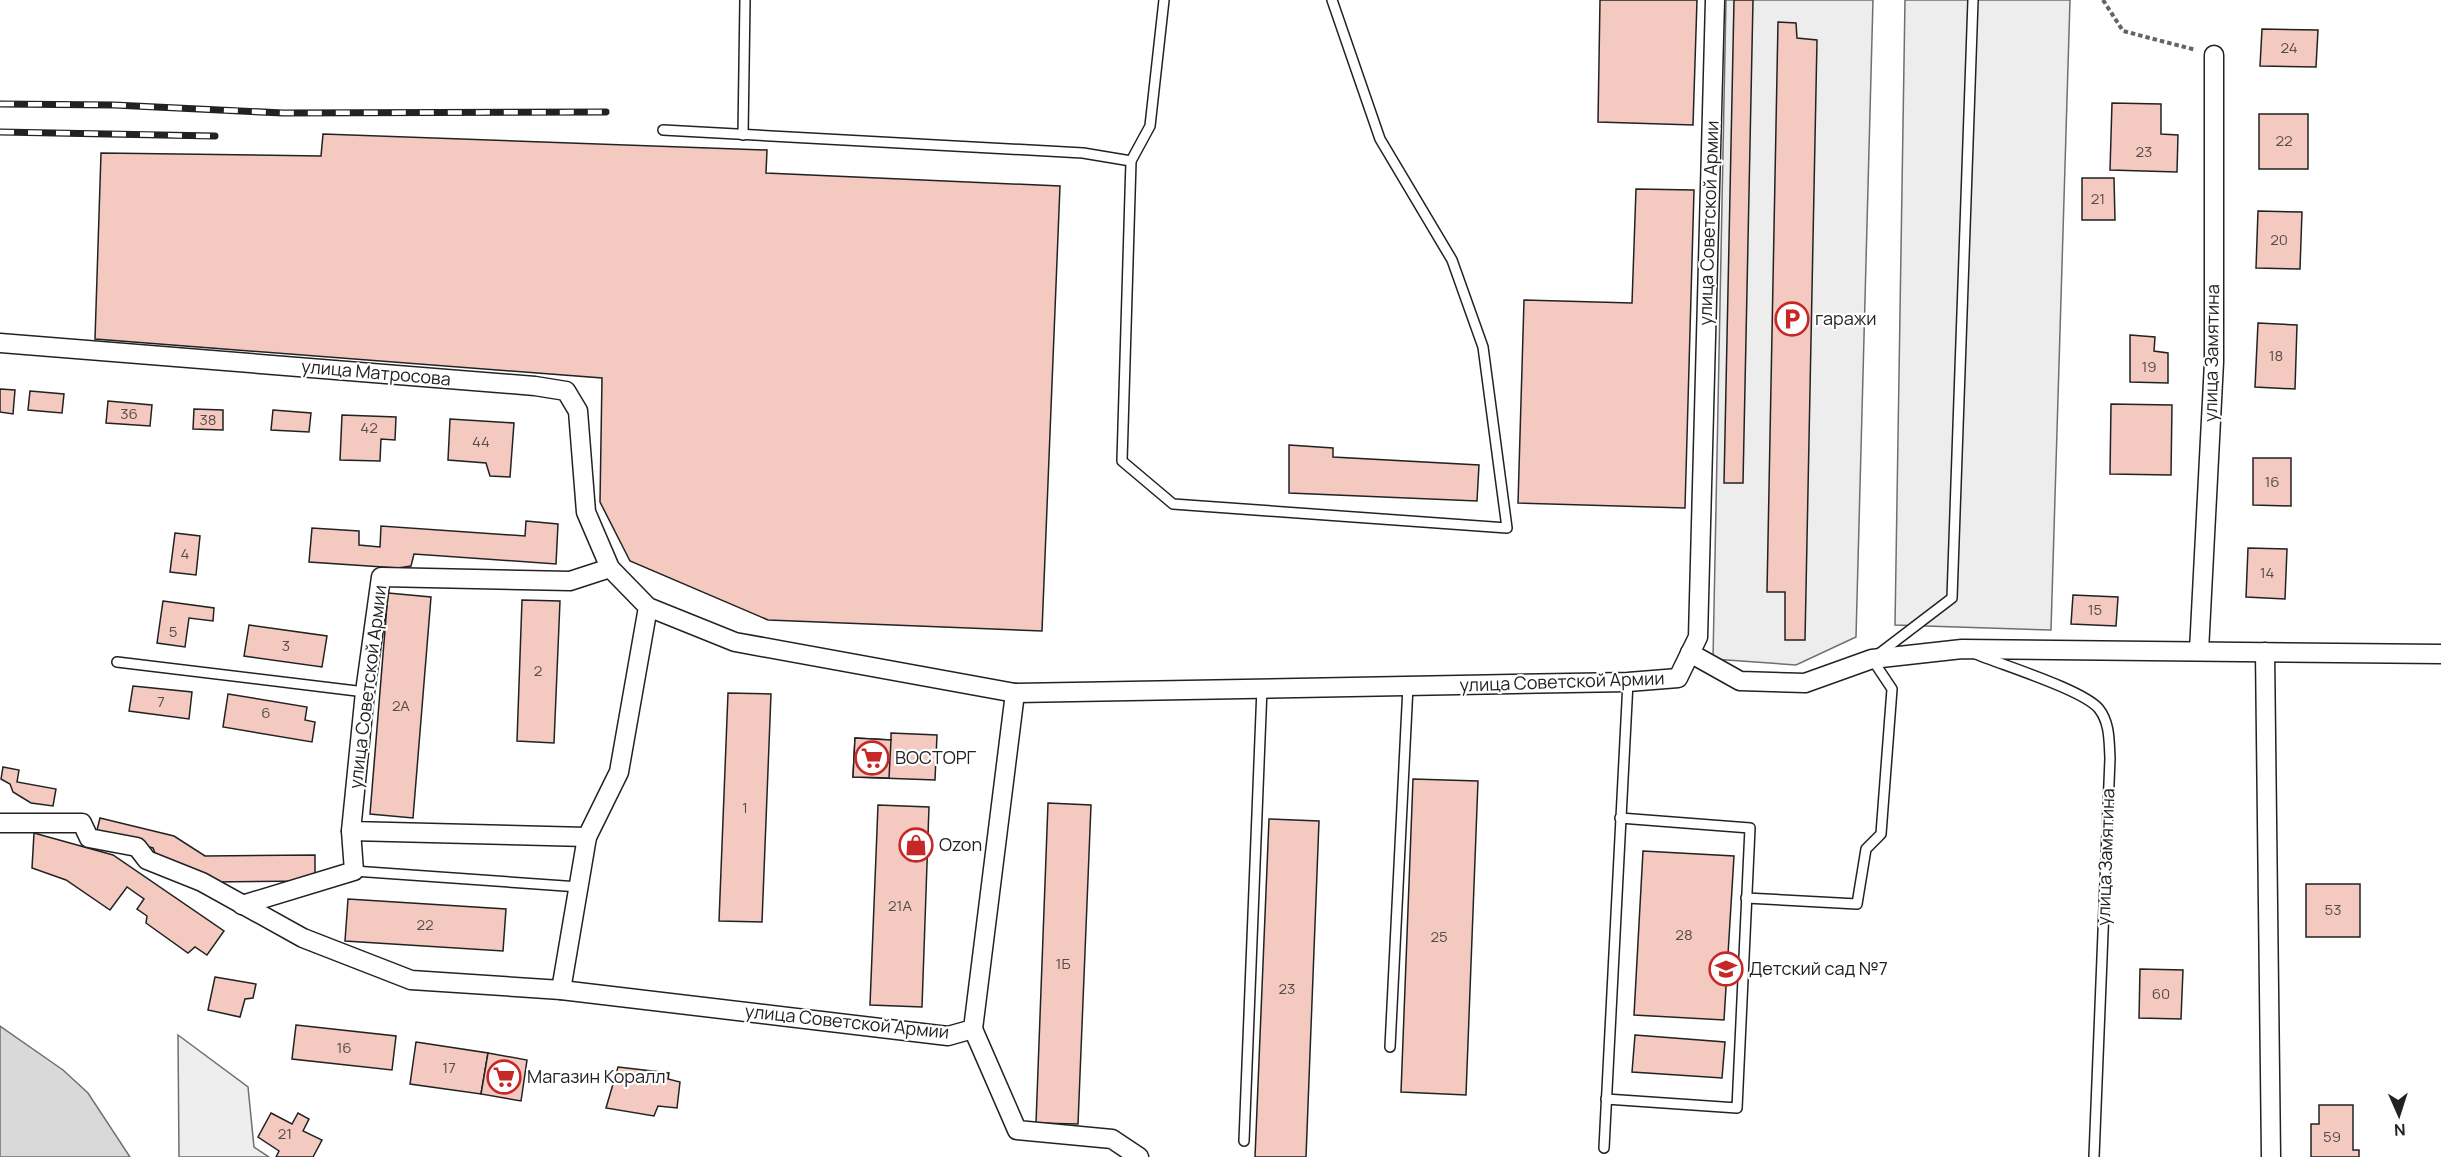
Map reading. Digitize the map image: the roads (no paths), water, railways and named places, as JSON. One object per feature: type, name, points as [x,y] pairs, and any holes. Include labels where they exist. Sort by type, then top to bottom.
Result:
[{"type":"street","name":"улица Советской Армии","points":[[354,871],[351,831],[364,692],[381,576],[570,581],[610,568],[648,607],[735,642],[1015,693],[1628,682],[1678,678],[1698,637],[1715,0]]},
{"type":"street","name":"улица Замятина","points":[[2199,651],[2214,362],[2214,55]]},
{"type":"street","name":"улица Матросова","points":[[0,343],[535,386],[566,391],[578,411],[586,512],[610,568]]},
{"type":"street","points":[[561,990],[587,837],[620,772],[648,607]]},
{"type":"street","name":"улица Замятина","points":[[1690,653],[1740,681],[1805,683],[1872,659],[1962,649],[2441,654]]},
{"type":"street","points":[[2265,652],[2271,1157]]},
{"type":"street","name":"улица Советской Армии","points":[[3,819],[82,823],[89,838],[137,847],[147,860],[202,882],[303,938],[411,980],[561,990],[948,1036],[973,1029],[1015,693]]},
{"type":"street","points":[[351,831],[587,837]]},
{"type":"street","points":[[242,905],[354,871]]},
{"type":"street","points":[[973,1029],[1017,1130],[1112,1139],[1139,1157]]},
{"type":"lane","points":[[743,135],[745,0]]},
{"type":"lane","points":[[1164,0],[1150,126],[1131,161],[1122,462],[1173,504],[1507,528],[1483,347],[1452,260],[1380,139],[1332,0]]},
{"type":"lane","points":[[1746,898],[1857,904],[1866,849],[1881,834],[1892,688],[1872,659],[1952,598],[1973,0]]},
{"type":"lane","points":[[663,130],[1083,153],[1131,161]]},
{"type":"lane","name":"улица Замятина","points":[[1962,649],[2082,697],[2099,708],[2109,729],[2110,758],[2094,1157]]},
{"type":"lane","points":[[117,662],[364,692]]},
{"type":"lane","points":[[1604,1148],[1628,682]]},
{"type":"lane","points":[[1390,1047],[1408,686]]},
{"type":"lane","points":[[1244,1141],[1263,688]]},
{"type":"lane","points":[[1606,1099],[1737,1108],[1750,828],[1620,818]]},
{"type":"lane","points":[[354,871],[579,887]]},
{"type":"railway","points":[[0,104],[114,105],[283,113],[606,112]]},
{"type":"railway","points":[[0,132],[215,136]]},
{"type":"place","name":"гаражи","points":[[1792,319]]},
{"type":"place","name":"ВОСТОРГ","points":[[872,758]]},
{"type":"place","name":"Ozon","points":[[916,845]]},
{"type":"place","name":"Детский сад №7","points":[[1726,969]]},
{"type":"place","name":"Магазин Коралл","points":[[504,1077]]}]
